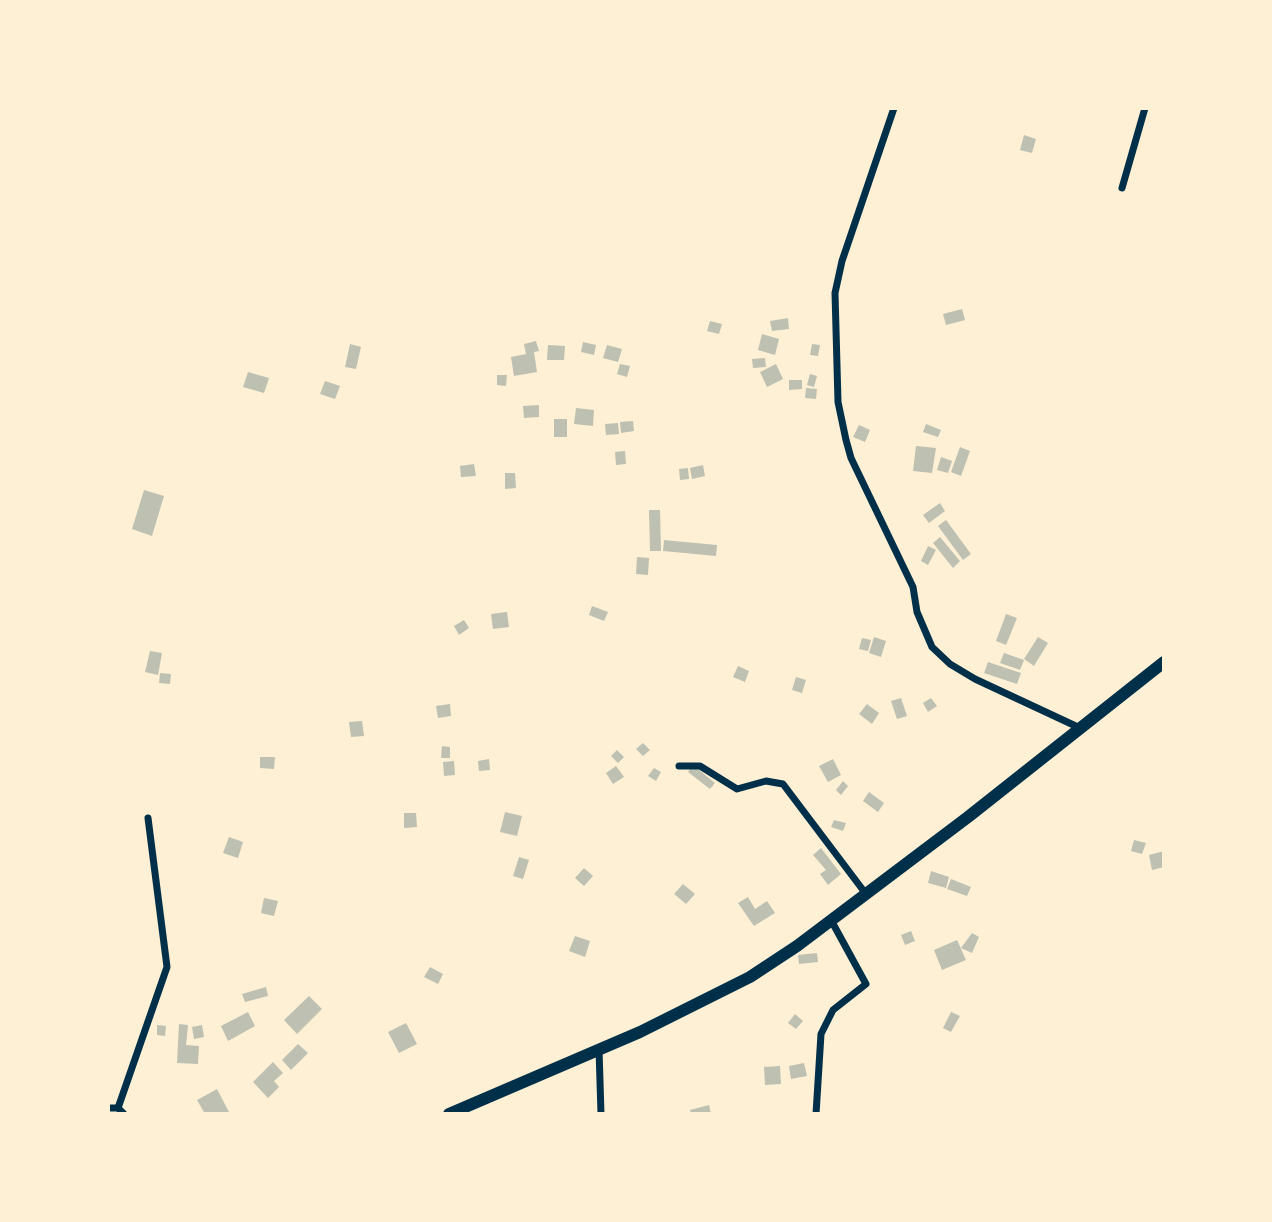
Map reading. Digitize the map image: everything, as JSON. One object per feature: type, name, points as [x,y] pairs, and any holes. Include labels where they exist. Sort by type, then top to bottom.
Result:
[{"type":"main road","points":[[449,1114],[726,990],[797,946],[1164,662]]},
{"type":"street","points":[[894,108],[842,261],[835,293],[838,402],[851,458],[909,575],[917,612],[932,647],[950,664],[975,680],[1080,728]]},
{"type":"street","points":[[1122,188],[1145,108]]},
{"type":"street","points":[[679,766],[700,765],[737,789],[766,781],[783,784],[866,894]]},
{"type":"street","points":[[108,1108],[121,1111],[167,967],[148,818]]},
{"type":"street","points":[[816,1114],[821,1034],[833,1010],[866,984],[831,920]]},
{"type":"street","points":[[599,1049],[601,1114]]},
{"type":"building","points":[[1024,135],[1036,139],[1032,153],[1020,150]]},
{"type":"building","points":[[962,309],[965,320],[946,325],[943,314]]},
{"type":"building","points":[[788,318],[789,329],[772,331],[770,321]]},
{"type":"building","points":[[710,321],[722,324],[719,334],[707,331]]},
{"type":"building","points":[[762,334],[779,339],[775,355],[758,350]]},
{"type":"building","points":[[536,341],[539,351],[534,352],[537,372],[514,376],[511,357],[526,354],[524,344]]},
{"type":"building","points":[[583,342],[596,345],[594,355],[581,352]]},
{"type":"building","points":[[350,344],[361,347],[356,369],[345,367]]},
{"type":"building","points":[[812,344],[820,345],[818,356],[810,355]]},
{"type":"building","points":[[548,345],[565,346],[564,360],[547,360]]},
{"type":"building","points":[[607,345],[622,349],[618,362],[603,358]]},
{"type":"building","points":[[765,358],[766,367],[753,368],[752,359]]},
{"type":"building","points":[[620,364],[630,366],[627,377],[617,374]]},
{"type":"building","points":[[776,364],[783,379],[767,387],[760,372]]},
{"type":"building","points":[[248,372],[269,378],[264,393],[243,387]]},
{"type":"building","points":[[810,374],[817,376],[814,387],[807,385]]},
{"type":"building","points":[[497,375],[507,375],[506,386],[497,385]]},
{"type":"building","points":[[789,380],[802,380],[802,389],[789,390]]},
{"type":"building","points":[[325,381],[340,386],[335,399],[320,394]]},
{"type":"building","points":[[806,388],[817,389],[816,399],[805,398]]},
{"type":"building","points":[[539,405],[539,417],[524,418],[523,406]]},
{"type":"building","points":[[576,408],[594,410],[593,426],[574,424]]},
{"type":"building","points":[[554,419],[567,419],[567,437],[554,437]]},
{"type":"building","points":[[633,421],[634,431],[621,433],[620,422]]},
{"type":"building","points":[[618,423],[619,434],[606,435],[605,424]]},
{"type":"building","points":[[926,424],[941,430],[938,437],[923,432]]},
{"type":"building","points":[[859,425],[870,430],[865,442],[853,437]]},
{"type":"building","points":[[916,446],[936,448],[932,473],[913,471]]},
{"type":"building","points":[[960,447],[970,451],[961,476],[951,472]]},
{"type":"building","points":[[625,451],[626,464],[616,465],[615,452]]},
{"type":"building","points":[[941,457],[952,461],[948,473],[937,470]]},
{"type":"building","points":[[474,464],[476,476],[461,477],[460,466]]},
{"type":"building","points":[[703,465],[705,476],[692,479],[690,468]]},
{"type":"building","points":[[688,468],[689,479],[680,480],[679,469]]},
{"type":"building","points":[[505,473],[515,473],[516,488],[505,489]]},
{"type":"building","points":[[144,490],[164,496],[152,536],[132,529]]},
{"type":"building","points":[[940,503],[945,511],[929,523],[923,515]]},
{"type":"building","points":[[649,510],[660,510],[661,551],[650,551]]},
{"type":"building","points":[[946,520],[971,554],[963,560],[938,526]]},
{"type":"building","points":[[940,537],[960,561],[953,568],[933,543]]},
{"type":"building","points":[[664,540],[717,545],[716,556],[663,551]]},
{"type":"building","points":[[928,546],[936,550],[928,565],[921,561]]},
{"type":"building","points":[[637,557],[649,558],[648,575],[636,574]]},
{"type":"building","points":[[592,606],[608,612],[604,621],[589,615]]},
{"type":"building","points":[[507,612],[509,627],[493,629],[491,614]]},
{"type":"building","points":[[1006,614],[1017,618],[1006,645],[996,641]]},
{"type":"building","points":[[464,620],[469,628],[459,635],[454,626]]},
{"type":"building","points":[[874,637],[886,641],[881,657],[869,653]]},
{"type":"building","points":[[1038,637],[1048,643],[1034,666],[1024,659]]},
{"type":"building","points":[[862,638],[871,640],[868,651],[859,649]]},
{"type":"building","points":[[150,651],[162,653],[158,675],[145,672]]},
{"type":"building","points":[[1004,653],[1024,660],[1020,670],[1000,663]]},
{"type":"building","points":[[988,662],[1021,673],[1017,684],[984,673]]},
{"type":"building","points":[[738,666],[749,671],[745,682],[733,677]]},
{"type":"building","points":[[160,673],[171,674],[170,684],[159,683]]},
{"type":"building","points":[[796,677],[806,680],[802,693],[792,690]]},
{"type":"building","points":[[901,698],[907,716],[897,719],[891,701]]},
{"type":"building","points":[[931,698],[937,706],[928,712],[923,703]]},
{"type":"building","points":[[450,704],[451,716],[438,718],[436,706]]},
{"type":"building","points":[[867,704],[879,713],[872,724],[859,714]]},
{"type":"building","points":[[362,721],[364,736],[351,737],[349,722]]},
{"type":"building","points":[[643,743],[650,750],[643,756],[636,749]]},
{"type":"building","points":[[442,746],[450,747],[450,758],[441,758]]},
{"type":"building","points":[[617,750],[624,757],[618,763],[611,756]]},
{"type":"building","points":[[260,757],[275,757],[274,769],[260,768]]},
{"type":"building","points":[[489,759],[490,770],[479,771],[478,761]]},
{"type":"building","points":[[833,759],[841,775],[828,782],[819,766]]},
{"type":"building","points":[[454,761],[455,775],[444,776],[443,762]]},
{"type":"building","points":[[693,765],[715,783],[710,789],[688,772]]},
{"type":"building","points":[[616,766],[624,777],[613,784],[606,773]]},
{"type":"building","points":[[654,768],[661,772],[656,781],[648,776]]},
{"type":"building","points":[[843,781],[848,786],[841,795],[836,790]]},
{"type":"building","points":[[869,792],[884,803],[878,812],[863,801]]},
{"type":"building","points":[[505,812],[522,816],[517,836],[500,832]]},
{"type":"building","points":[[404,813],[416,813],[417,827],[404,828]]},
{"type":"building","points":[[834,820],[846,823],[843,831],[831,827]]},
{"type":"building","points":[[229,837],[243,842],[238,858],[223,853]]},
{"type":"building","points":[[1134,840],[1146,843],[1142,854],[1131,851]]},
{"type":"building","points":[[821,848],[841,874],[828,885],[820,874],[826,870],[813,855]]},
{"type":"building","points":[[1164,851],[1164,867],[1152,870],[1149,855]]},
{"type":"building","points":[[519,857],[529,860],[523,879],[513,876]]},
{"type":"building","points":[[584,868],[593,876],[584,886],[575,878]]},
{"type":"building","points":[[931,871],[949,877],[946,888],[928,883]]},
{"type":"building","points":[[951,879],[971,887],[967,896],[947,889]]},
{"type":"building","points":[[683,884],[695,894],[686,904],[674,894]]},
{"type":"building","points":[[748,897],[755,909],[767,901],[775,913],[754,926],[738,903]]},
{"type":"building","points":[[264,898],[278,901],[274,916],[261,913]]},
{"type":"building","points":[[911,931],[915,941],[905,945],[901,935]]},
{"type":"building","points":[[972,933],[979,937],[972,953],[961,948]]},
{"type":"building","points":[[575,936],[590,941],[585,957],[569,951]]},
{"type":"building","points":[[957,940],[966,960],[942,970],[934,950]]},
{"type":"building","points":[[817,953],[818,962],[799,964],[798,955]]},
{"type":"building","points":[[430,967],[443,974],[438,984],[424,977]]},
{"type":"building","points":[[266,987],[268,996],[245,1002],[242,994]]},
{"type":"building","points":[[309,996],[322,1009],[297,1034],[284,1020]]},
{"type":"building","points":[[248,1012],[255,1026],[228,1041],[221,1026]]},
{"type":"building","points":[[951,1012],[960,1016],[951,1032],[943,1028]]},
{"type":"building","points":[[795,1014],[803,1021],[796,1029],[788,1023]]},
{"type":"building","points":[[406,1023],[417,1044],[399,1053],[388,1032]]},
{"type":"building","points":[[179,1024],[188,1025],[186,1045],[199,1046],[198,1064],[177,1063]]},
{"type":"building","points":[[157,1025],[166,1026],[165,1036],[157,1035]]},
{"type":"building","points":[[202,1025],[204,1037],[194,1039],[192,1027]]},
{"type":"building","points":[[298,1044],[308,1053],[291,1070],[282,1060]]},
{"type":"building","points":[[273,1062],[283,1073],[274,1081],[279,1087],[268,1098],[253,1082]]},
{"type":"building","points":[[804,1063],[807,1076],[791,1079],[789,1066]]},
{"type":"building","points":[[780,1066],[781,1084],[765,1085],[764,1067]]},
{"type":"building","points":[[217,1089],[230,1114],[205,1114],[197,1100]]},
{"type":"building","points":[[709,1105],[711,1114],[691,1114],[690,1110]]}]
